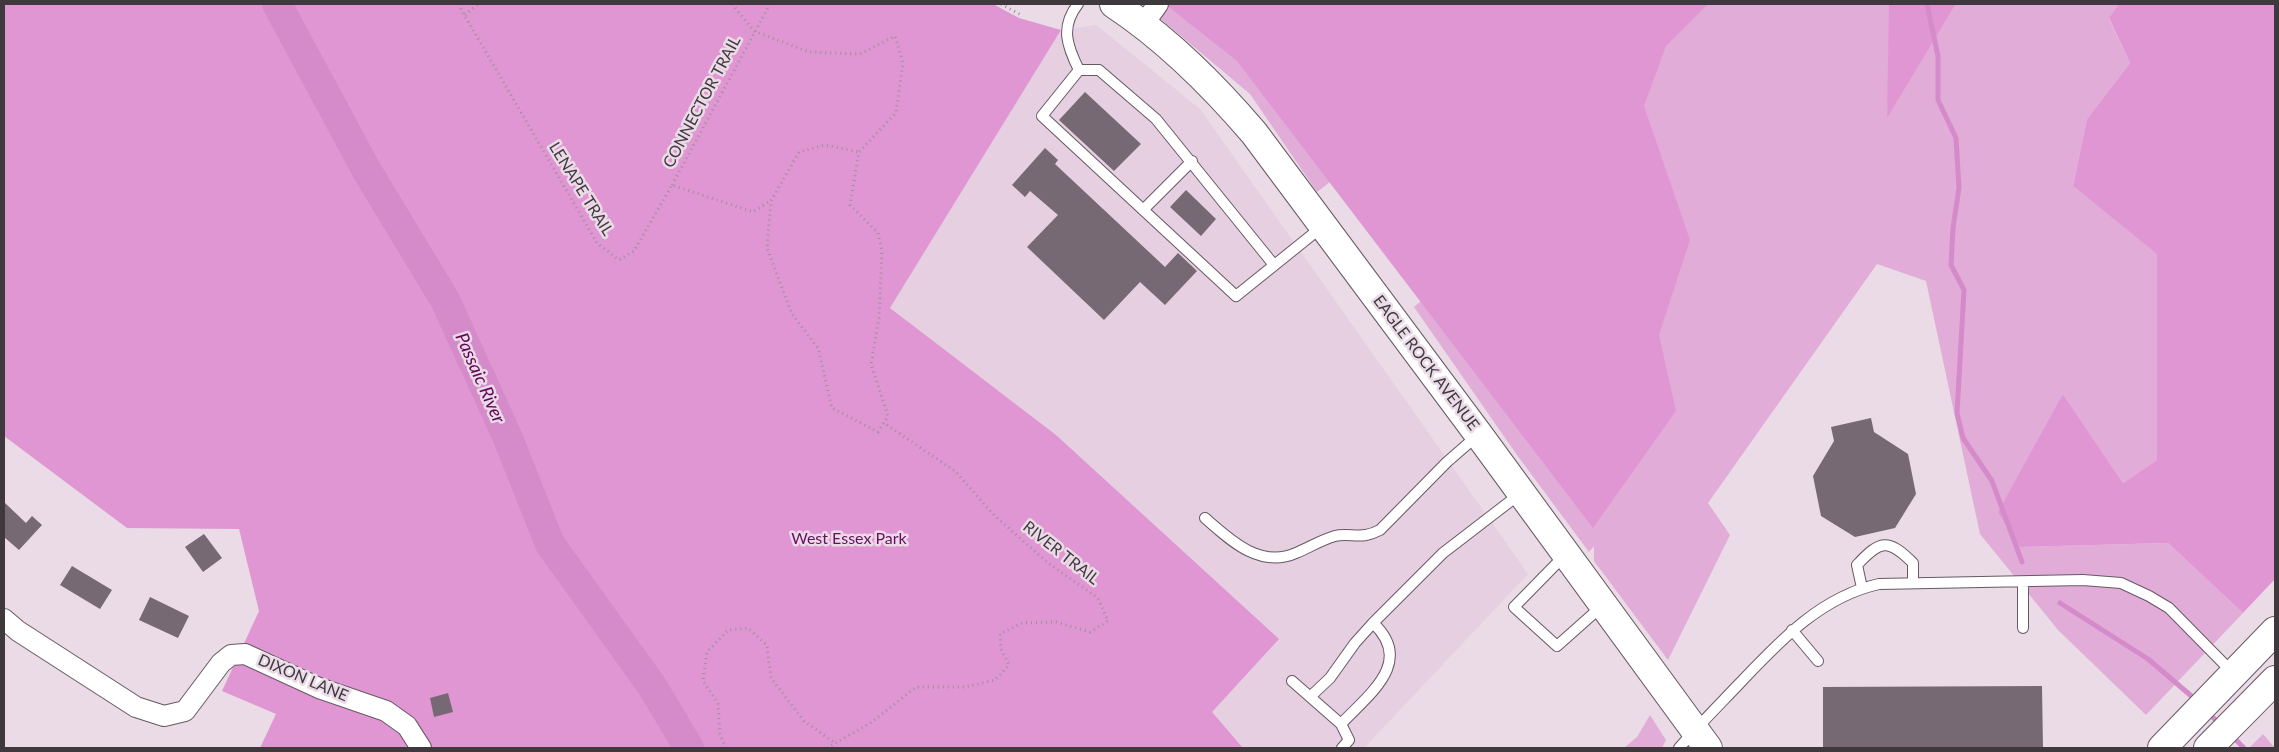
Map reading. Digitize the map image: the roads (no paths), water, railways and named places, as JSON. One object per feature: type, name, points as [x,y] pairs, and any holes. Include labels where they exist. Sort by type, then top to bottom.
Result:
[{"type":"main road","name":"EAGLE ROCK AVENUE","points":[[1114,4],[1151,14],[1178,53],[1232,107],[1254,133],[1603,605],[1694,742]]},
{"type":"main road","points":[[2162,748],[2275,631]]},
{"type":"main road","points":[[2221,736],[2270,689]]},
{"type":"street","name":"DIXON LANE","points":[[4,619],[18,631],[136,706],[164,716],[185,711],[221,663],[231,655],[246,654],[319,688],[386,711],[407,726],[421,748]]},
{"type":"lane","points":[[1078,4],[1066,34],[1068,48],[1079,70]]},
{"type":"lane","points":[[1079,70],[1099,70],[1156,119],[1192,161],[1274,265]]},
{"type":"lane","points":[[1079,70],[1042,116],[1236,296],[1324,226]]},
{"type":"lane","points":[[1143,210],[1192,161]]},
{"type":"lane","points":[[1205,518],[1240,547],[1260,556],[1277,558],[1295,553],[1318,541],[1338,535],[1366,535],[1380,530],[1447,462],[1479,435]]},
{"type":"lane","points":[[1311,696],[1330,678],[1355,643],[1373,623],[1443,553],[1521,493]]},
{"type":"lane","points":[[1862,588],[1857,565],[1870,550],[1880,546],[1898,548],[1913,563],[1913,583]]},
{"type":"lane","points":[[1566,554],[1514,607],[1557,646],[1603,605]]},
{"type":"lane","points":[[1694,742],[1792,630],[1819,610],[1862,588],[1879,584],[2104,581],[2121,583],[2136,589],[2169,608],[2234,674]]},
{"type":"lane","points":[[2023,582],[2023,628]]},
{"type":"lane","points":[[1341,724],[1382,680],[1388,670],[1391,649],[1388,641],[1373,623]]},
{"type":"lane","points":[[1792,630],[1818,661]]},
{"type":"lane","points":[[1292,681],[1341,724],[1349,740],[1342,748]]},
{"type":"waterway","name":"Passaic River","points":[[277,4],[367,171],[445,300],[507,436],[550,544],[652,686],[689,748]]},
{"type":"waterway","points":[[1927,4],[1938,56],[1938,100],[1956,138],[1959,188],[1953,228],[1951,265],[1964,290],[1957,413],[1963,438],[1992,481],[2022,562]]},
{"type":"waterway","points":[[2060,603],[2148,659],[2196,700]]},
{"type":"waterway","points":[[2207,712],[2221,725]]},
{"type":"waterway","points":[[2232,736],[2244,748]]},
{"type":"park label","name":"West Essex Park","points":[[849,539]]}]
